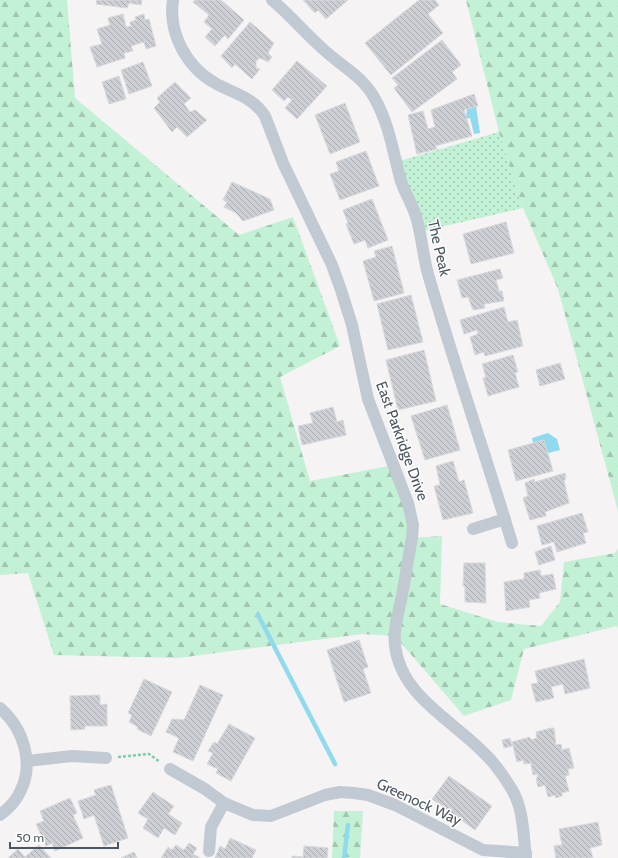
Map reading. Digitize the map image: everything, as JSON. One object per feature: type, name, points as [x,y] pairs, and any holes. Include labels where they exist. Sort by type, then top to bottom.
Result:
[{"type":"street","name":"East Parkridge Drive","points":[[173,0],[173,27],[179,45],[190,61],[214,83],[238,93],[258,105],[265,116],[294,189],[332,265],[352,325],[368,399],[408,503],[413,525],[412,538],[395,622],[394,644],[398,661],[413,689],[483,752],[500,771],[512,789],[519,806],[524,831],[526,855]]},
{"type":"street","name":"The Peak","points":[[272,0],[302,26],[324,50],[348,67],[363,81],[375,98],[385,119],[400,180],[417,221],[424,260],[449,346],[512,543]]},
{"type":"street","points":[[473,529],[505,519]]},
{"type":"street","points":[[0,708],[10,717],[19,732],[27,761],[20,792],[11,806],[0,815]]},
{"type":"street","points":[[27,761],[72,756],[106,758]]},
{"type":"street","name":"Greenock Way","points":[[170,769],[205,789],[224,804],[248,814],[262,817],[289,811],[325,795],[340,792],[368,795],[395,805],[483,850],[526,855]]},
{"type":"street","points":[[209,851],[211,828],[224,804]]},
{"type":"path","points":[[106,758],[149,754],[170,769]]},
{"type":"green space","points":[[0,0],[67,0],[75,98],[239,235],[293,217],[340,346],[280,377],[310,481],[394,465],[412,538],[442,536],[440,604],[498,622],[541,626],[560,602],[564,562],[615,553],[618,548],[618,629],[617,626],[524,649],[511,700],[464,716],[395,636],[362,634],[178,658],[54,655],[28,573],[0,575]]},
{"type":"green space","points":[[466,0],[618,0],[618,511],[558,289],[523,208],[499,132]]},
{"type":"green space","points":[[499,132],[523,208],[419,232],[396,162]]},
{"type":"green space","points":[[334,811],[363,811],[360,858],[332,858]]},
{"type":"water","points":[[476,106],[480,133],[474,134],[470,118],[466,119],[467,109]]},
{"type":"water","points":[[548,433],[557,439],[560,450],[548,453],[544,440],[533,443],[532,438]]},
{"type":"building","points":[[97,0],[142,0],[141,5],[129,3],[127,8],[96,4]]},
{"type":"building","points":[[195,0],[221,0],[244,20],[228,39],[225,35],[215,46],[205,37],[212,29],[204,22],[209,15],[193,2]]},
{"type":"building","points":[[303,0],[348,0],[326,19],[318,10],[315,13]]},
{"type":"building","points":[[419,0],[435,0],[439,5],[428,14],[443,33],[391,75],[365,43]]},
{"type":"building","points":[[123,14],[126,27],[131,26],[130,22],[136,20],[135,17],[144,14],[145,20],[149,19],[156,46],[146,49],[144,42],[131,46],[133,51],[124,53],[125,58],[97,67],[90,47],[102,44],[97,29],[110,25],[108,18]]},
{"type":"building","points":[[250,22],[274,43],[268,53],[272,57],[268,62],[260,58],[256,61],[256,68],[260,69],[252,79],[235,64],[232,68],[221,56]]},
{"type":"building","points":[[442,40],[461,65],[452,72],[457,79],[412,112],[394,88],[398,85],[392,78]]},
{"type":"building","points":[[297,61],[327,86],[297,119],[285,108],[292,100],[288,97],[284,101],[272,90]]},
{"type":"building","points":[[143,62],[152,86],[129,94],[121,70]]},
{"type":"building","points":[[119,76],[126,99],[109,104],[102,82]]},
{"type":"building","points":[[175,82],[191,98],[184,104],[190,112],[195,110],[207,120],[187,137],[177,127],[172,132],[154,108],[160,102],[157,98]]},
{"type":"building","points":[[474,94],[478,106],[464,110],[472,136],[435,146],[437,149],[417,154],[408,115],[423,111],[428,129],[435,127],[431,110]]},
{"type":"building","points":[[345,103],[360,142],[330,154],[315,115]]},
{"type":"building","points":[[366,151],[379,186],[340,200],[330,174],[339,171],[336,162]]},
{"type":"building","points":[[232,182],[270,199],[274,210],[243,221],[236,213],[224,207],[227,202],[223,200]]},
{"type":"building","points":[[372,199],[388,240],[368,248],[365,240],[354,244],[346,224],[348,223],[343,210]]},
{"type":"building","points":[[506,222],[514,253],[471,264],[463,234]]},
{"type":"building","points":[[392,246],[404,293],[374,301],[363,261],[376,257],[374,251]]},
{"type":"building","points":[[500,269],[503,278],[496,280],[499,291],[502,291],[504,301],[484,304],[485,308],[473,310],[468,297],[462,298],[457,280]]},
{"type":"building","points":[[411,295],[423,342],[388,350],[377,304]]},
{"type":"building","points":[[504,307],[508,322],[517,320],[523,346],[485,356],[484,352],[475,355],[470,337],[478,334],[477,330],[464,334],[460,320]]},
{"type":"building","points":[[424,350],[436,401],[398,410],[386,360]]},
{"type":"building","points":[[513,355],[518,372],[515,373],[519,387],[488,396],[483,378],[486,377],[482,364]]},
{"type":"building","points":[[560,363],[565,379],[540,386],[536,370]]},
{"type":"building","points":[[447,405],[460,450],[425,460],[411,416]]},
{"type":"building","points":[[333,407],[337,422],[343,420],[346,435],[302,445],[298,426],[313,423],[310,413]]},
{"type":"building","points":[[544,440],[553,471],[516,481],[508,450]]},
{"type":"building","points":[[453,461],[459,482],[464,480],[473,513],[443,520],[434,486],[440,485],[436,466]]},
{"type":"building","points":[[565,473],[566,479],[564,480],[569,503],[545,512],[546,516],[530,520],[523,498],[528,496],[525,483],[534,479],[535,482]]},
{"type":"building","points":[[582,513],[588,532],[583,533],[586,543],[557,552],[554,542],[542,545],[537,526]]},
{"type":"building","points":[[551,546],[555,560],[539,565],[535,552]]},
{"type":"building","points":[[464,563],[485,563],[486,603],[465,602],[465,586],[463,586]]},
{"type":"building","points":[[540,570],[541,576],[553,574],[556,589],[539,593],[540,598],[529,600],[530,607],[506,611],[504,582],[524,579],[524,573]]},
{"type":"building","points":[[359,640],[368,667],[363,669],[371,693],[344,702],[327,650]]},
{"type":"building","points":[[584,659],[590,688],[565,694],[563,684],[551,687],[554,698],[536,702],[531,684],[538,683],[535,671]]},
{"type":"building","points":[[144,679],[172,692],[151,736],[137,729],[138,727],[129,722],[132,715],[128,713]]},
{"type":"building","points":[[200,685],[223,695],[193,761],[173,752],[179,738],[166,732],[172,719],[184,720]]},
{"type":"building","points":[[100,695],[100,705],[107,704],[107,726],[85,726],[85,729],[71,730],[70,696]]},
{"type":"building","points":[[229,724],[255,738],[231,781],[216,773],[218,769],[207,764],[213,753],[208,751],[214,742],[217,744]]},
{"type":"building","points":[[554,728],[556,745],[561,744],[562,750],[569,748],[574,768],[568,769],[569,775],[565,776],[569,791],[562,793],[562,796],[556,798],[555,795],[548,797],[545,785],[538,787],[536,778],[538,777],[537,774],[533,775],[532,763],[524,764],[523,760],[517,762],[512,742],[530,737],[531,740],[537,738],[536,732]]},
{"type":"building","points":[[510,738],[512,746],[504,748],[502,740]]},
{"type":"building","points":[[449,776],[492,806],[475,830],[432,799]]},
{"type":"building","points":[[111,785],[128,838],[104,846],[94,815],[84,819],[78,801],[96,795],[94,790]]},
{"type":"building","points":[[153,792],[174,806],[168,814],[182,823],[175,835],[164,828],[158,838],[143,828],[148,819],[138,813]]},
{"type":"building","points":[[70,798],[77,813],[73,815],[83,838],[55,851],[52,843],[46,846],[36,824],[44,821],[40,811]]},
{"type":"building","points":[[598,822],[602,845],[590,848],[593,858],[556,858],[554,846],[562,845],[559,829]]},
{"type":"building","points":[[230,838],[256,850],[252,858],[215,858],[220,846],[225,849]]},
{"type":"building","points":[[189,843],[197,848],[193,854],[200,858],[161,858],[168,847],[172,850],[176,845],[184,850]]},
{"type":"building","points":[[39,845],[51,858],[8,858],[18,849],[25,857]]},
{"type":"building","points":[[304,846],[328,848],[327,858],[292,858],[292,856],[303,857]]},
{"type":"building","points":[[134,852],[137,858],[121,858]]},
{"type":"waterway","points":[[258,615],[335,764]]},
{"type":"waterway","points":[[344,858],[348,825]]}]
